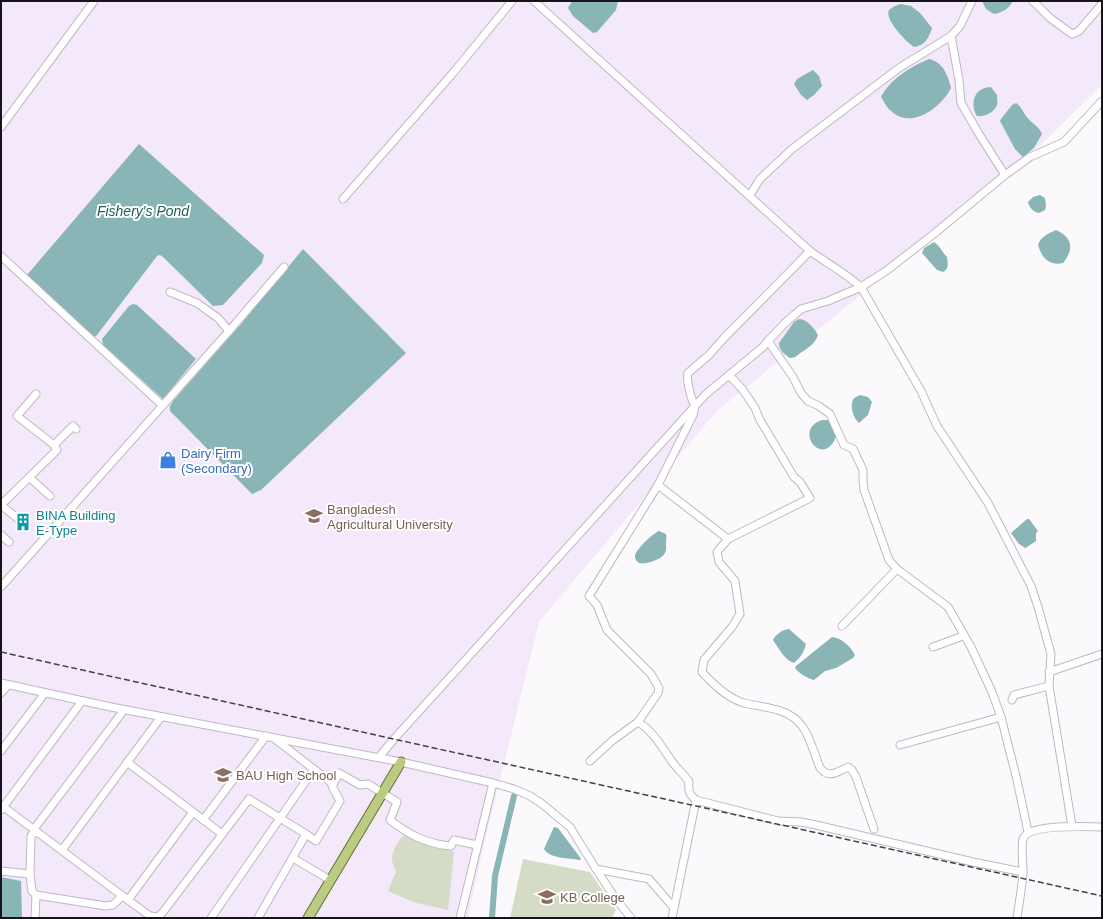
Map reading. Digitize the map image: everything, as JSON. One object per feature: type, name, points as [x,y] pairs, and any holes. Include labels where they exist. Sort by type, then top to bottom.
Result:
[{"type":"main road","points":[[308,918],[401,762]]},
{"type":"street","points":[[1,127],[94,1]]},
{"type":"street","points":[[343,199],[453,73],[512,1]]},
{"type":"street","points":[[534,1],[750,195],[810,251],[833,268],[847,275],[861,287],[921,392],[937,426],[988,503],[1027,580],[1038,607],[1051,654],[1048,686],[1072,826]]},
{"type":"street","points":[[750,195],[760,179],[792,148],[899,68],[951,36],[960,26],[972,1]]},
{"type":"street","points":[[1033,1],[1050,18],[1072,34],[1078,31],[1102,4]]},
{"type":"street","points":[[951,36],[962,103],[979,134],[1005,175]]},
{"type":"street","points":[[380,758],[425,705],[706,394],[765,345],[785,323],[801,309],[828,301],[861,287],[886,271],[1005,175],[1030,157],[1064,142],[1102,102]]},
{"type":"street","points":[[590,761],[613,740],[638,722],[658,693],[659,688],[651,674],[607,630],[597,605],[589,596],[658,485],[693,415],[695,406],[691,399],[691,392],[687,377],[688,373],[709,355],[810,251]]},
{"type":"street","points":[[1,256],[162,404]]},
{"type":"street","points":[[1,587],[284,267]]},
{"type":"street","points":[[170,292],[197,303],[218,318],[229,331]]},
{"type":"street","points":[[768,340],[793,376],[801,393],[808,401],[819,406],[830,414],[844,445],[853,449],[863,470],[864,490],[889,560],[897,569],[948,607],[963,636],[971,647],[992,692],[1001,717],[1028,832]]},
{"type":"street","points":[[729,375],[743,390],[751,402],[794,477],[800,482],[810,498],[728,539],[716,552],[719,562],[734,581],[740,614],[732,627],[704,660],[702,672],[717,688],[733,698],[743,702],[772,708],[790,716],[802,726],[820,768],[827,775],[848,768],[852,770],[856,777],[874,829]]},
{"type":"street","points":[[17,518],[1,505],[57,450],[54,445],[17,416],[36,394]]},
{"type":"street","points":[[54,445],[73,426],[76,429]]},
{"type":"street","points":[[30,478],[50,496]]},
{"type":"street","points":[[658,485],[728,539]]},
{"type":"street","points":[[1,535],[9,542]]},
{"type":"street","points":[[842,626],[897,569]]},
{"type":"street","points":[[933,647],[963,636]]},
{"type":"street","points":[[1049,672],[1102,654]]},
{"type":"street","points":[[1,693],[4,684],[124,710],[401,762],[493,783],[530,796],[563,820],[576,836],[615,898],[632,918]]},
{"type":"street","points":[[1012,700],[1014,695],[1048,686]]},
{"type":"street","points":[[1,751],[45,693]]},
{"type":"street","points":[[82,701],[2,807],[150,916],[158,917],[163,912],[249,799],[316,841],[340,801],[332,786],[339,773],[360,785],[368,784],[397,802],[390,820],[406,832],[427,842],[445,846],[451,846],[454,840],[477,845]]},
{"type":"street","points":[[124,710],[31,836],[30,874],[32,891],[36,895],[106,906],[114,905],[125,898],[193,812]]},
{"type":"street","points":[[62,850],[160,717]]},
{"type":"street","points":[[900,745],[1001,717]]},
{"type":"street","points":[[638,722],[646,726],[671,761],[689,782],[688,791],[696,800],[778,820],[816,825],[973,862],[1023,872]]},
{"type":"street","points":[[204,820],[266,736]]},
{"type":"street","points":[[274,738],[333,784]]},
{"type":"street","points":[[127,762],[222,834]]},
{"type":"street","points":[[211,918],[314,769]]},
{"type":"street","points":[[460,918],[493,783]]},
{"type":"street","points":[[672,918],[696,800]]},
{"type":"street","points":[[1017,918],[1023,872],[1023,838],[1028,832],[1072,826],[1102,827]]},
{"type":"street","points":[[258,918],[306,834]]},
{"type":"street","points":[[293,858],[330,880]]},
{"type":"street","points":[[596,869],[649,879],[674,908]]},
{"type":"street","points":[[1,871],[30,874]]},
{"type":"street","points":[[35,918],[36,895]]},
{"type":"shaded area","name":"Bangladesh Agricultural University","points":[[1,1],[1102,1],[1102,81],[1100,87],[1012,173],[717,411],[539,622],[480,861],[468,918],[1,918]]},
{"type":"green space","points":[[406,834],[436,847],[454,852],[448,910],[416,903],[388,891],[396,872],[392,861],[392,856],[398,841]]},
{"type":"green space","points":[[523,859],[590,872],[616,910],[612,918],[510,918]]},
{"type":"water","points":[[572,1],[618,1],[616,10],[597,32],[593,33],[573,16],[568,8]]},
{"type":"water","points":[[982,1],[1013,1],[1005,10],[994,14],[986,9]]},
{"type":"water","points":[[901,4],[911,6],[920,13],[932,28],[928,38],[921,45],[914,47],[910,44],[897,30],[890,19],[888,14],[889,10]]},
{"type":"water","points":[[929,59],[941,66],[948,78],[951,88],[940,103],[924,114],[915,118],[898,116],[886,106],[881,97],[890,84],[902,74]]},
{"type":"water","points":[[813,70],[819,76],[822,86],[807,100],[801,95],[794,84],[797,79]]},
{"type":"water","points":[[991,87],[997,95],[996,108],[988,114],[977,116],[974,106],[975,97],[981,90]]},
{"type":"water","points":[[1016,103],[1021,107],[1028,118],[1042,134],[1034,148],[1023,157],[1015,149],[1000,121],[1012,105]]},
{"type":"water","name":"Fishery's Pond","points":[[139,144],[264,255],[262,263],[223,305],[213,306],[163,257],[160,255],[157,256],[94,337],[90,336],[27,275]]},
{"type":"water","points":[[1040,195],[1045,198],[1046,206],[1045,210],[1039,213],[1035,212],[1029,206],[1028,202],[1033,197]]},
{"type":"water","points":[[1056,230],[1062,233],[1069,240],[1070,244],[1067,258],[1063,263],[1058,264],[1047,260],[1042,254],[1038,245],[1043,238]]},
{"type":"water","points":[[934,242],[947,257],[947,268],[943,272],[937,270],[922,253],[924,248]]},
{"type":"water","points":[[303,249],[406,353],[261,490],[252,494],[170,411],[170,406]]},
{"type":"water","points":[[133,304],[137,305],[196,359],[163,399],[103,345],[102,339],[129,306]]},
{"type":"water","points":[[799,319],[807,322],[818,335],[809,347],[795,357],[790,358],[782,352],[779,343],[794,322]]},
{"type":"water","points":[[860,395],[868,397],[872,402],[868,415],[859,423],[853,415],[852,404],[854,398]]},
{"type":"water","points":[[822,420],[829,420],[834,428],[836,437],[830,446],[824,449],[818,448],[813,444],[810,438],[810,431],[813,425]]},
{"type":"water","points":[[1027,519],[1029,519],[1038,531],[1036,533],[1036,541],[1025,548],[1019,544],[1011,533]]},
{"type":"water","points":[[659,531],[666,534],[665,553],[663,556],[651,562],[639,563],[635,558],[635,554],[656,532]]},
{"type":"water","points":[[789,629],[806,644],[799,659],[794,663],[785,657],[773,640],[784,630]]},
{"type":"water","points":[[832,637],[843,641],[849,646],[855,655],[853,658],[836,668],[825,671],[814,680],[804,676],[795,668],[796,666]]},
{"type":"water","points":[[554,827],[558,828],[579,856],[581,859],[580,860],[551,855],[544,849]]},
{"type":"water","points":[[1,877],[21,881],[22,918],[1,918]]},
{"type":"waterway","points":[[492,918],[495,876],[514,796]]},
{"type":"railway","points":[[1,652],[1102,896]]},
{"type":"place","name":"Dairy Firm (Secondary)","points":[[168,460]]},
{"type":"place","name":"Bangladesh Agricultural University","points":[[314,516]]},
{"type":"place","name":"BINA Building E-Type","points":[[23,522]]},
{"type":"place","name":"BAU High School","points":[[223,775]]},
{"type":"place","name":"KB College","points":[[547,897]]}]
